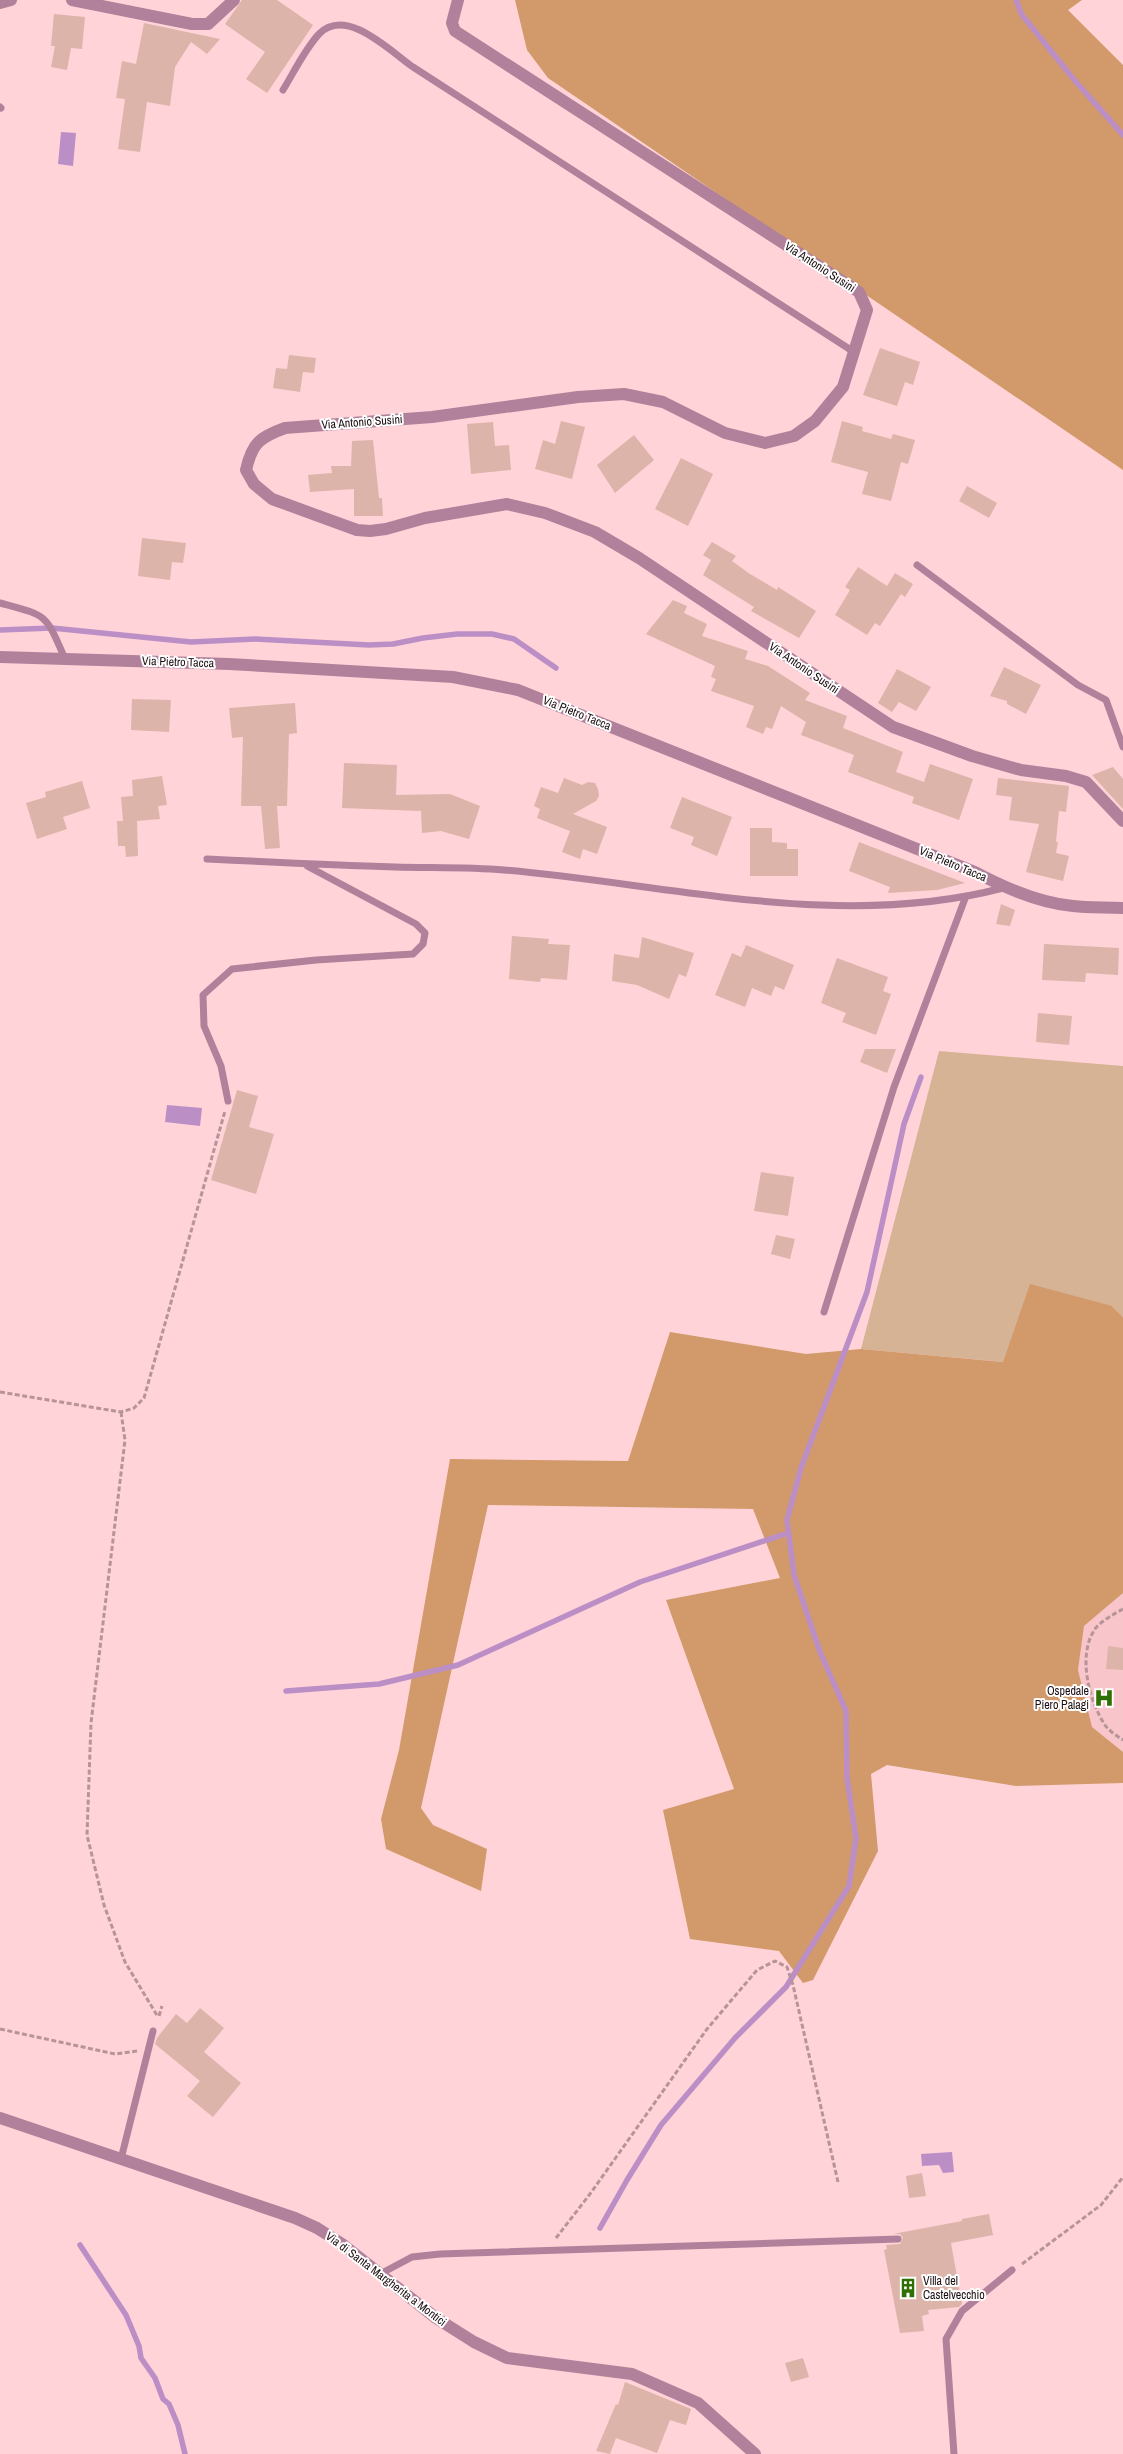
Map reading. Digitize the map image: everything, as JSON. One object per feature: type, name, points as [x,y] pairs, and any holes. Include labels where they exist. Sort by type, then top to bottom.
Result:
[{"type":"street","points":[[0,3],[11,0]]},
{"type":"street","points":[[72,0],[173,20],[208,24],[234,0]]},
{"type":"street","name":"Via Antonio Susini","points":[[458,0],[452,23],[455,31],[859,292],[868,310],[843,387],[814,422],[794,436],[765,442],[725,432],[663,402],[624,394],[578,397],[432,417],[285,428],[263,436],[250,453],[246,470],[254,484],[272,499],[357,530],[386,529],[425,518],[507,504],[545,513],[595,532],[694,593],[798,666],[893,727],[1020,770],[1066,776],[1086,782],[1123,821]]},
{"type":"street","name":"Via Pietro Tacca","points":[[0,657],[229,664],[453,677],[518,690],[976,872],[1004,887],[1051,902],[1073,906],[1123,908]]},
{"type":"street","name":"Via di Santa Margherita a Montici","points":[[0,2118],[295,2218],[317,2228],[342,2244],[436,2318],[474,2342],[506,2358],[632,2374],[698,2403],[756,2454]]},
{"type":"lane","points":[[283,90],[319,34],[331,25],[345,24],[359,29],[413,67],[854,352]]},
{"type":"lane","points":[[917,566],[1078,685],[1106,700],[1123,746]]},
{"type":"lane","points":[[0,603],[37,613],[49,623],[65,659]]},
{"type":"lane","points":[[206,859],[503,870],[767,902],[888,904],[966,896],[1004,887]]},
{"type":"lane","points":[[228,1101],[221,1066],[204,1026],[203,995],[232,969],[316,960],[413,954],[423,944],[425,933],[416,924],[305,864]]},
{"type":"lane","points":[[824,1312],[894,1086],[966,896]]},
{"type":"lane","points":[[121,2159],[153,2030]]},
{"type":"lane","points":[[379,2274],[412,2257],[440,2254],[898,2239]]},
{"type":"lane","points":[[954,2454],[946,2339],[962,2311],[1012,2270]]},
{"type":"path","points":[[0,1392],[121,1412],[134,1408],[144,1398],[228,1101]]},
{"type":"path","points":[[121,1412],[124,1440],[91,1723],[87,1835],[104,1905],[125,1962],[158,2017]]},
{"type":"path","points":[[1123,1609],[1096,1628],[1089,1642],[1086,1665],[1097,1711],[1106,1727],[1123,1740]]},
{"type":"path","points":[[547,2250],[590,2194],[707,2029],[756,1970],[775,1961],[787,1967],[794,1985],[838,2182]]},
{"type":"path","points":[[0,2029],[115,2054],[137,2051],[153,2030],[162,2006]]},
{"type":"path","points":[[1012,2270],[1101,2205],[1123,2177]]},
{"type":"shaded area","points":[[515,0],[1082,0],[1068,10],[1123,65],[1123,470],[548,78],[527,50]]},
{"type":"shaded area","points":[[61,132],[76,133],[73,166],[58,164]]},
{"type":"shaded area","points":[[939,1051],[1123,1066],[1123,1317],[1112,1306],[1004,1362],[861,1349]]},
{"type":"shaded area","points":[[167,1105],[202,1108],[200,1126],[165,1122]]},
{"type":"shaded area","points":[[1030,1284],[1112,1306],[1123,1317],[1123,1593],[1084,1626],[1078,1670],[1092,1727],[1123,1752],[1123,1783],[1016,1786],[887,1765],[871,1774],[878,1851],[813,1980],[803,1983],[779,1951],[690,1939],[663,1810],[734,1789],[666,1600],[780,1578],[753,1509],[488,1505],[421,1808],[433,1825],[487,1849],[481,1891],[386,1849],[381,1819],[399,1750],[450,1459],[628,1461],[670,1332],[806,1354],[861,1349],[1003,1362]]},
{"type":"shaded area","name":"Ospedale Piero Palagi","points":[[1123,1593],[1123,1752],[1092,1727],[1078,1670],[1084,1626]]},
{"type":"shaded area","points":[[952,2152],[954,2172],[943,2173],[939,2165],[922,2166],[921,2154]]},
{"type":"building","points":[[242,0],[277,0],[313,25],[267,93],[246,79],[265,52],[225,24]]},
{"type":"building","points":[[54,14],[85,17],[82,49],[71,48],[67,70],[51,67],[55,46],[51,46]]},
{"type":"building","points":[[144,23],[220,39],[207,54],[191,42],[175,67],[170,106],[147,102],[140,152],[118,149],[125,99],[116,98],[122,61],[136,64]]},
{"type":"building","points":[[880,348],[920,362],[913,385],[905,382],[897,406],[863,395]]},
{"type":"building","points":[[289,355],[316,358],[314,373],[303,372],[300,392],[273,388],[276,368],[287,369]]},
{"type":"building","points":[[561,421],[585,427],[572,479],[535,469],[543,440],[555,444]]},
{"type":"building","points":[[842,421],[863,427],[862,431],[891,439],[893,434],[915,440],[908,464],[901,462],[891,501],[862,494],[868,472],[831,462]]},
{"type":"building","points":[[493,422],[495,446],[509,445],[511,470],[471,474],[467,424]]},
{"type":"building","points":[[634,435],[654,460],[615,493],[597,465]]},
{"type":"building","points":[[373,440],[379,498],[382,498],[383,516],[354,516],[354,489],[310,492],[308,475],[332,473],[331,466],[351,466],[352,441]]},
{"type":"building","points":[[681,458],[713,474],[688,526],[655,509]]},
{"type":"building","points":[[967,486],[997,503],[989,518],[959,501]]},
{"type":"building","points":[[142,538],[186,543],[183,563],[172,562],[170,580],[138,576]]},
{"type":"building","points":[[712,542],[736,556],[732,561],[750,574],[777,590],[778,587],[816,611],[799,638],[751,611],[754,607],[703,575],[711,560],[703,555]]},
{"type":"building","points":[[858,567],[887,586],[895,573],[913,584],[905,597],[901,594],[880,626],[875,623],[867,635],[835,615],[850,590],[845,587]]},
{"type":"building","points":[[673,600],[687,606],[684,613],[707,624],[702,636],[748,651],[745,659],[768,666],[810,693],[805,700],[847,716],[843,728],[903,752],[896,772],[924,782],[930,764],[973,779],[959,820],[912,803],[914,797],[848,772],[854,755],[801,735],[806,722],[781,706],[772,729],[766,727],[763,734],[746,727],[754,706],[711,691],[716,679],[711,677],[715,666],[646,634]]},
{"type":"building","points":[[1004,667],[1041,685],[1026,714],[1007,704],[1007,701],[990,696]]},
{"type":"building","points":[[897,669],[931,687],[916,711],[899,702],[892,712],[878,703]]},
{"type":"building","points":[[132,699],[171,700],[169,732],[131,730]]},
{"type":"building","points":[[295,703],[297,733],[289,734],[287,806],[277,806],[280,848],[265,849],[261,806],[241,806],[243,737],[232,738],[229,708]]},
{"type":"building","points":[[344,763],[397,765],[396,795],[450,794],[480,806],[469,839],[441,831],[422,833],[421,811],[342,808]]},
{"type":"building","points":[[1113,767],[1123,779],[1123,809],[1092,775]]},
{"type":"building","points":[[162,776],[167,805],[158,806],[160,819],[137,821],[138,856],[126,857],[125,846],[118,846],[117,821],[123,821],[121,797],[133,796],[132,780]]},
{"type":"building","points":[[564,778],[582,785],[588,782],[595,783],[598,789],[599,796],[596,801],[573,814],[607,827],[597,854],[583,849],[580,859],[562,852],[570,831],[537,818],[540,809],[534,806],[541,787],[558,793]]},
{"type":"building","points":[[998,778],[1069,786],[1066,812],[1059,811],[1056,842],[1058,842],[1056,853],[1069,856],[1063,881],[1026,872],[1039,824],[1009,820],[1012,797],[996,795]]},
{"type":"building","points":[[82,781],[90,808],[63,817],[67,829],[37,839],[26,803],[46,797],[45,792]]},
{"type":"building","points":[[682,797],[732,817],[717,856],[691,845],[694,837],[670,828]]},
{"type":"building","points":[[750,828],[772,828],[772,842],[787,843],[787,849],[798,849],[798,876],[750,876]]},
{"type":"building","points":[[859,842],[965,883],[937,890],[888,893],[890,887],[849,871]]},
{"type":"building","points":[[1001,904],[1015,910],[1010,926],[996,924]]},
{"type":"building","points":[[512,936],[549,939],[548,944],[570,945],[567,980],[541,978],[540,982],[509,979]]},
{"type":"building","points":[[642,937],[694,953],[686,977],[679,974],[669,999],[637,985],[612,981],[614,954],[639,958]]},
{"type":"building","points":[[1044,944],[1119,948],[1118,975],[1086,973],[1085,982],[1042,980]]},
{"type":"building","points":[[746,945],[794,965],[784,990],[775,986],[771,996],[752,988],[745,1007],[715,995],[732,953],[741,957]]},
{"type":"building","points":[[837,958],[888,977],[883,991],[891,994],[876,1035],[842,1022],[846,1013],[821,1003]]},
{"type":"building","points":[[1038,1013],[1072,1016],[1069,1045],[1036,1042]]},
{"type":"building","points":[[865,1049],[896,1049],[887,1073],[860,1062]]},
{"type":"building","points":[[237,1090],[258,1096],[249,1127],[274,1134],[256,1194],[211,1180]]},
{"type":"building","points":[[761,1172],[794,1177],[788,1216],[754,1211]]},
{"type":"building","points":[[776,1235],[795,1239],[790,1259],[771,1254]]},
{"type":"building","points":[[1108,1646],[1123,1648],[1123,1670],[1106,1669]]},
{"type":"building","points":[[200,2008],[224,2028],[204,2052],[241,2083],[213,2117],[187,2096],[200,2081],[155,2044],[157,2038],[176,2014],[187,2023]]},
{"type":"building","points":[[922,2173],[926,2196],[909,2198],[906,2176]]},
{"type":"building","name":"Villa del Castelvecchio","points":[[989,2214],[993,2235],[951,2243],[962,2304],[959,2307],[928,2310],[929,2314],[922,2316],[924,2331],[900,2333],[884,2250],[887,2249],[886,2245],[900,2244],[903,2238],[900,2234],[893,2234]]},
{"type":"building","points":[[803,2358],[809,2377],[791,2382],[785,2363]]},
{"type":"building","points":[[625,2382],[691,2409],[686,2425],[670,2420],[657,2453],[616,2438],[610,2454],[596,2451],[616,2404],[618,2405]]},
{"type":"waterway","points":[[1016,0],[1022,15],[1076,82],[1123,135]]},
{"type":"waterway","points":[[0,630],[52,628],[191,642],[255,639],[369,645],[393,644],[457,634],[492,634],[514,639],[556,668]]},
{"type":"waterway","points":[[600,2228],[661,2125],[735,2038],[786,1987],[849,1886],[856,1838],[847,1778],[846,1711],[820,1652],[794,1575],[787,1520],[801,1468],[867,1292],[904,1124],[921,1077]]},
{"type":"waterway","points":[[286,1691],[379,1684],[458,1665],[640,1582],[788,1533]]},
{"type":"waterway","points":[[80,2245],[126,2315],[139,2346],[141,2358],[155,2378],[163,2399],[169,2404],[178,2425],[185,2454]]},
{"type":"place","name":"Ospedale Piero Palagi","points":[[1104,1698]]},
{"type":"place","name":"Villa del Castelvecchio","points":[[908,2288]]}]
